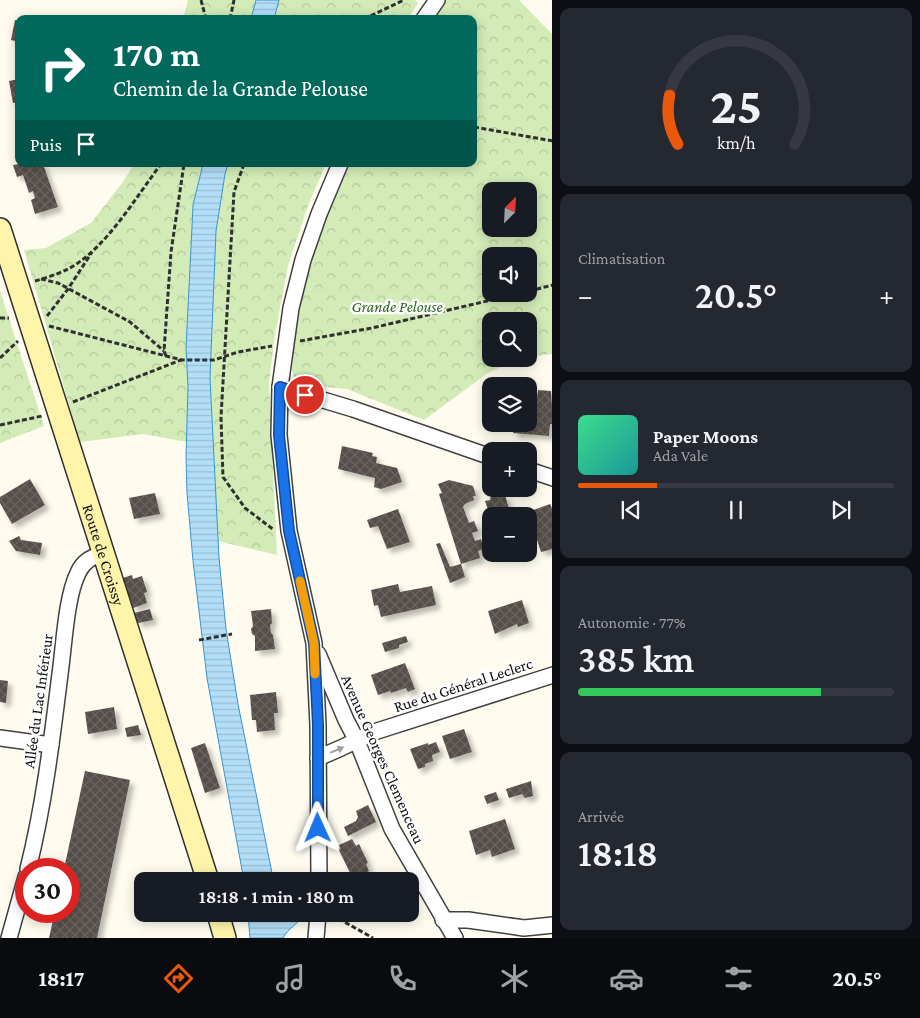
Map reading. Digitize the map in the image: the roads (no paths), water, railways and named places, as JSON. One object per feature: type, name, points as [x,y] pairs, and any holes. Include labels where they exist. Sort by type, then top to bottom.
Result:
[{"type":"main road","name":"Route de Croissy","points":[[0,229],[205,872]]},
{"type":"main road","points":[[221,922],[226,938]]},
{"type":"street","points":[[427,15],[437,0]]},
{"type":"street","points":[[319,872],[318,725],[314,643],[292,543],[279,435],[280,387],[291,308],[303,260],[319,214],[339,167]]},
{"type":"street","points":[[280,387],[353,409],[482,454]]},
{"type":"street","points":[[537,473],[552,478]]},
{"type":"street","name":"Allée du Lac Inférieur","points":[[30,858],[51,745],[68,611],[74,582],[78,571],[85,562],[104,553]]},
{"type":"street","name":"Avenue Georges Clemenceau","points":[[314,643],[346,720],[357,741],[392,829],[455,938]]},
{"type":"street","name":"Rue du Général Leclerc","points":[[318,758],[374,732],[552,675]]},
{"type":"street","points":[[318,725],[330,720],[346,720]]},
{"type":"street","points":[[0,738],[51,745]]},
{"type":"street","points":[[9,938],[15,916]]},
{"type":"street","points":[[443,920],[468,920],[524,928],[552,925]]},
{"type":"street","points":[[316,938],[317,922]]},
{"type":"water","points":[[256,0],[279,0],[275,15],[252,15]]},
{"type":"water","points":[[202,167],[227,167],[216,231],[210,378],[219,558],[226,629],[238,704],[272,872],[242,872],[207,678],[187,493],[188,387],[186,348],[193,205]]},
{"type":"water","points":[[249,922],[298,922],[283,938],[250,938]]},
{"type":"park label","name":"Grande Pelouse","points":[[397,306]]}]
